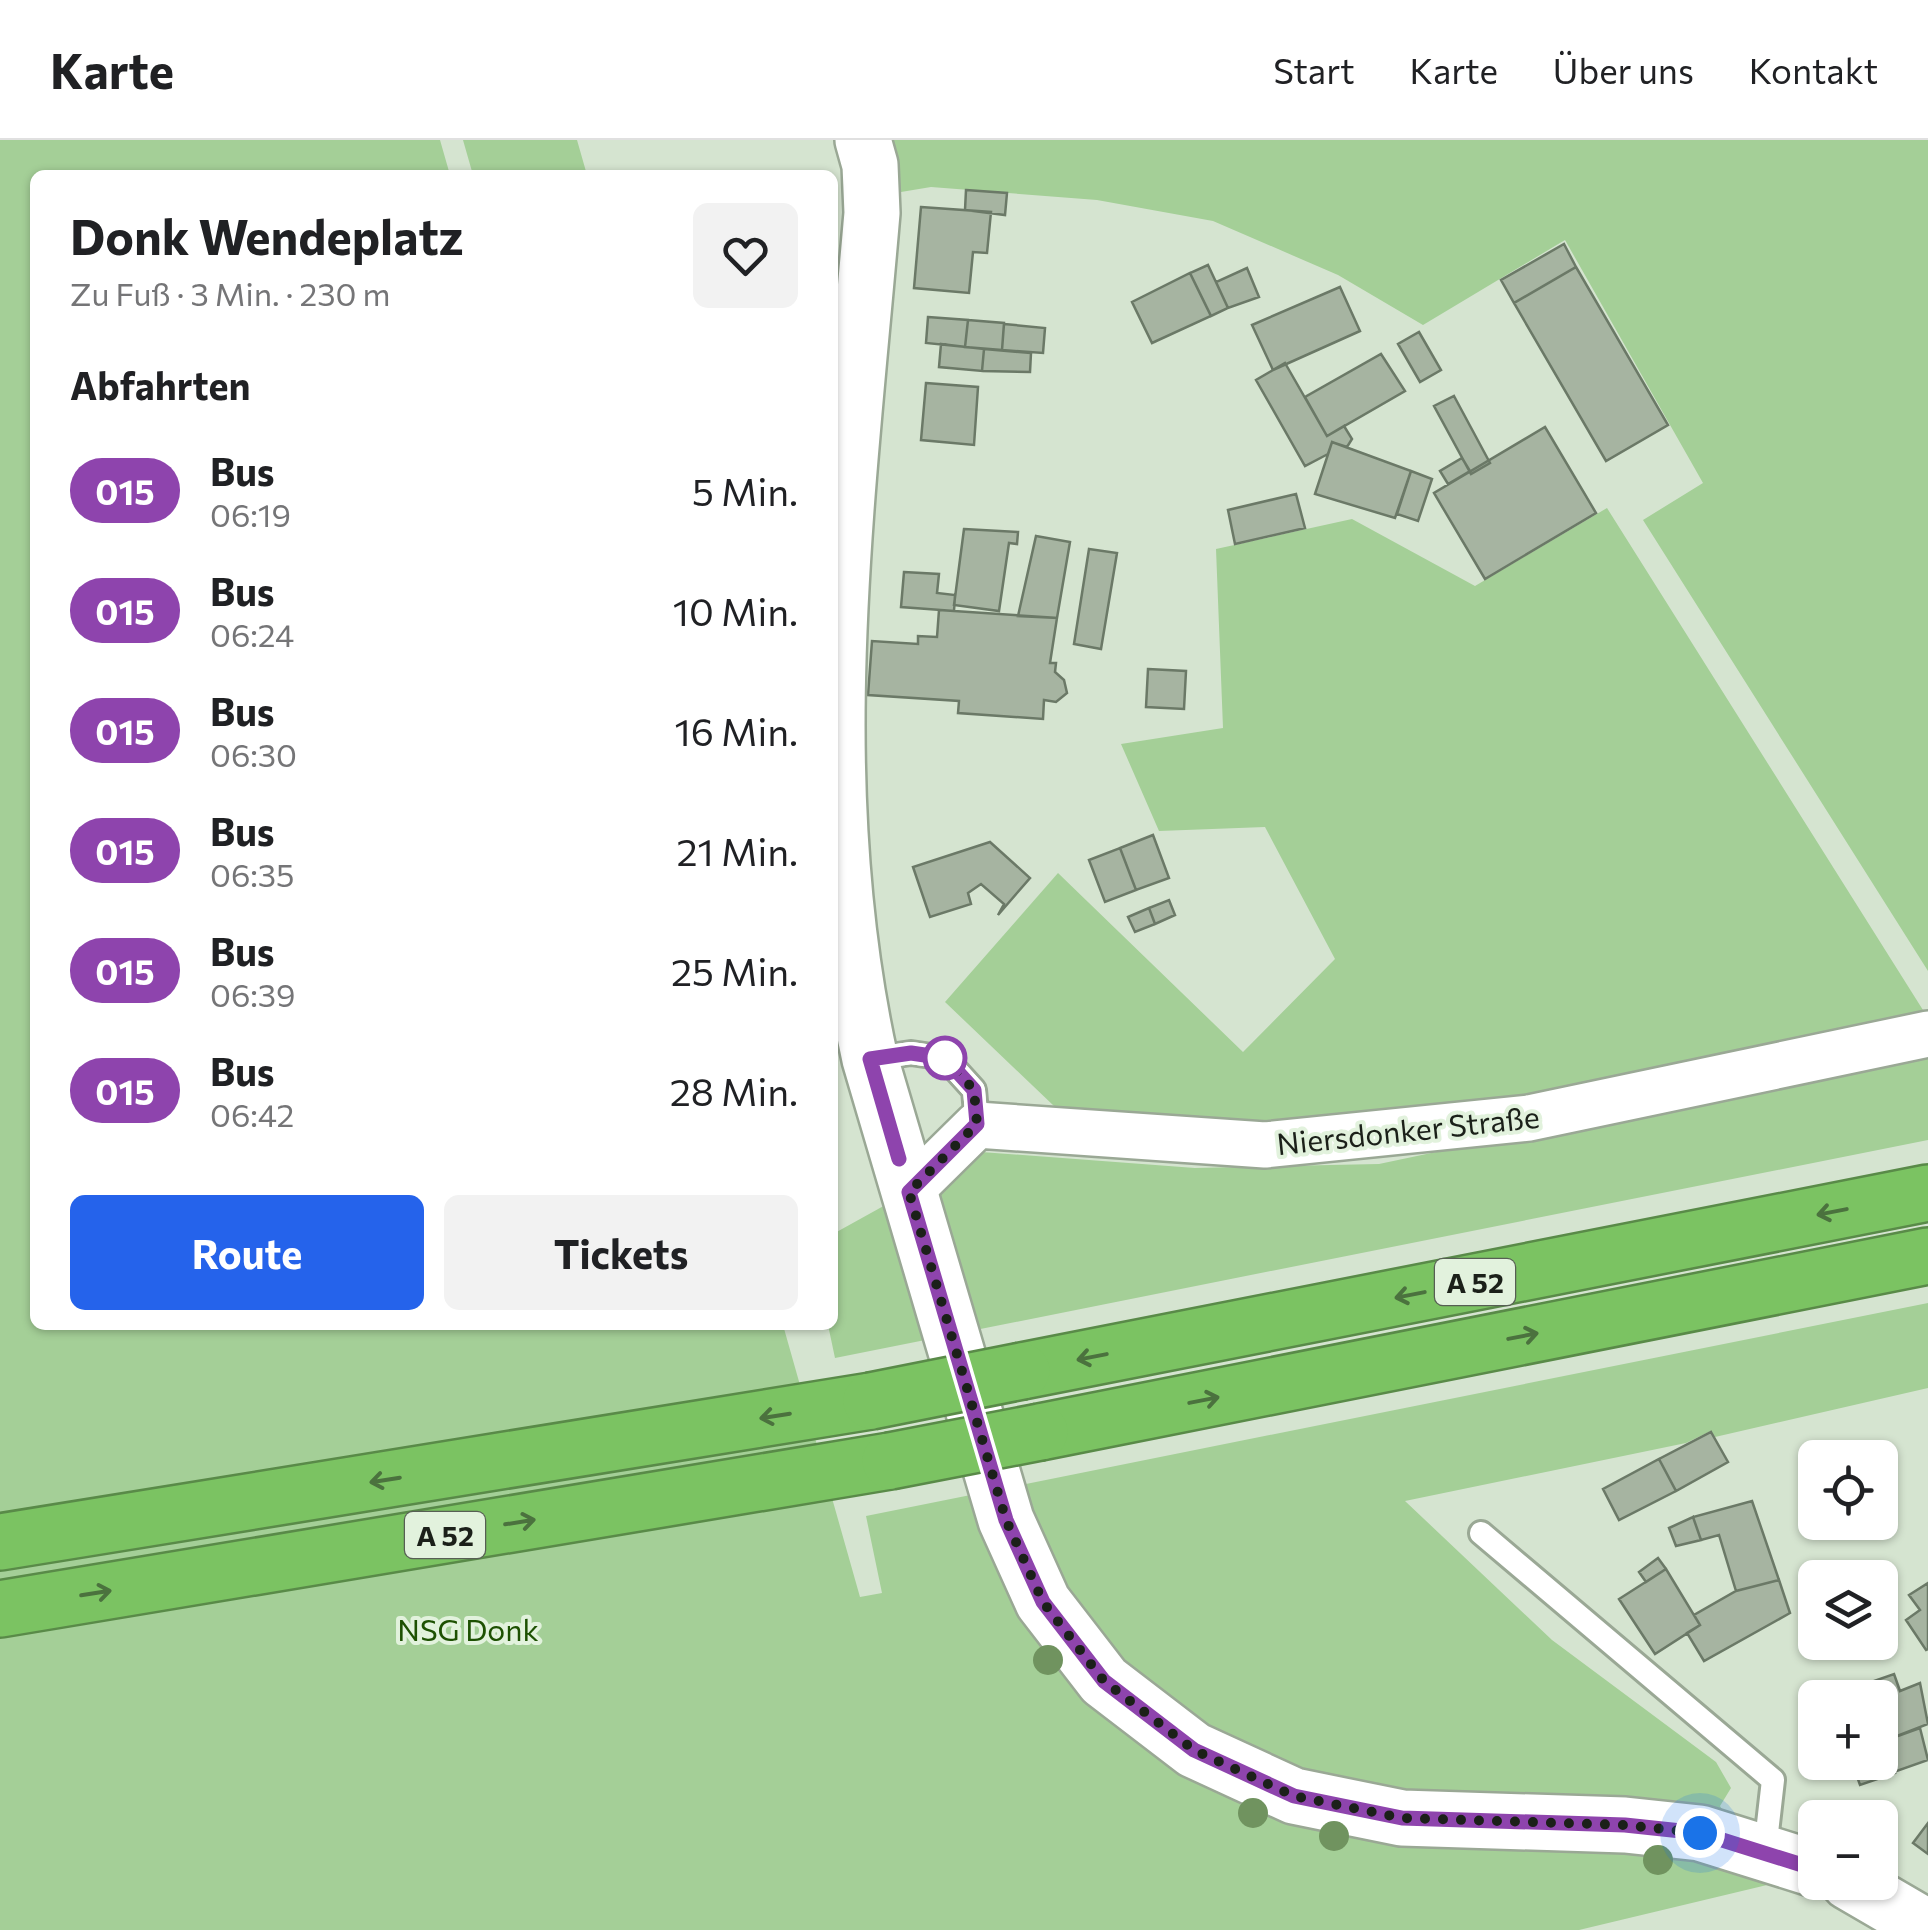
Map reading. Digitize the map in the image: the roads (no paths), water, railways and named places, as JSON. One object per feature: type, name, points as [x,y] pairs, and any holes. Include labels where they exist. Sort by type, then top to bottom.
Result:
[{"type":"highway","name":"A 52","points":[[0,1542],[871,1400],[1928,1193]]},
{"type":"highway","name":"A 52","points":[[0,1609],[890,1461],[1928,1256]]},
{"type":"street","points":[[838,632],[872,213],[870,165],[863,140]]},
{"type":"street","points":[[838,895],[870,1059],[1006,1520],[1043,1602],[1104,1681],[1194,1750],[1294,1796],[1402,1818],[1625,1825],[1700,1833],[1798,1863]]},
{"type":"street","name":"Niersdonker Straße","points":[[977,1124],[1264,1145],[1530,1118],[1928,1034]]},
{"type":"street","points":[[909,1192],[977,1124]]},
{"type":"street","points":[[1880,1900],[1928,1928]]},
{"type":"lane","points":[[870,1059],[911,1053],[945,1058],[974,1090],[977,1124]]},
{"type":"lane","points":[[1480,1533],[1773,1780],[1765,1850]]},
{"type":"park label","name":"NSG Donk","points":[[468,1628]]}]
